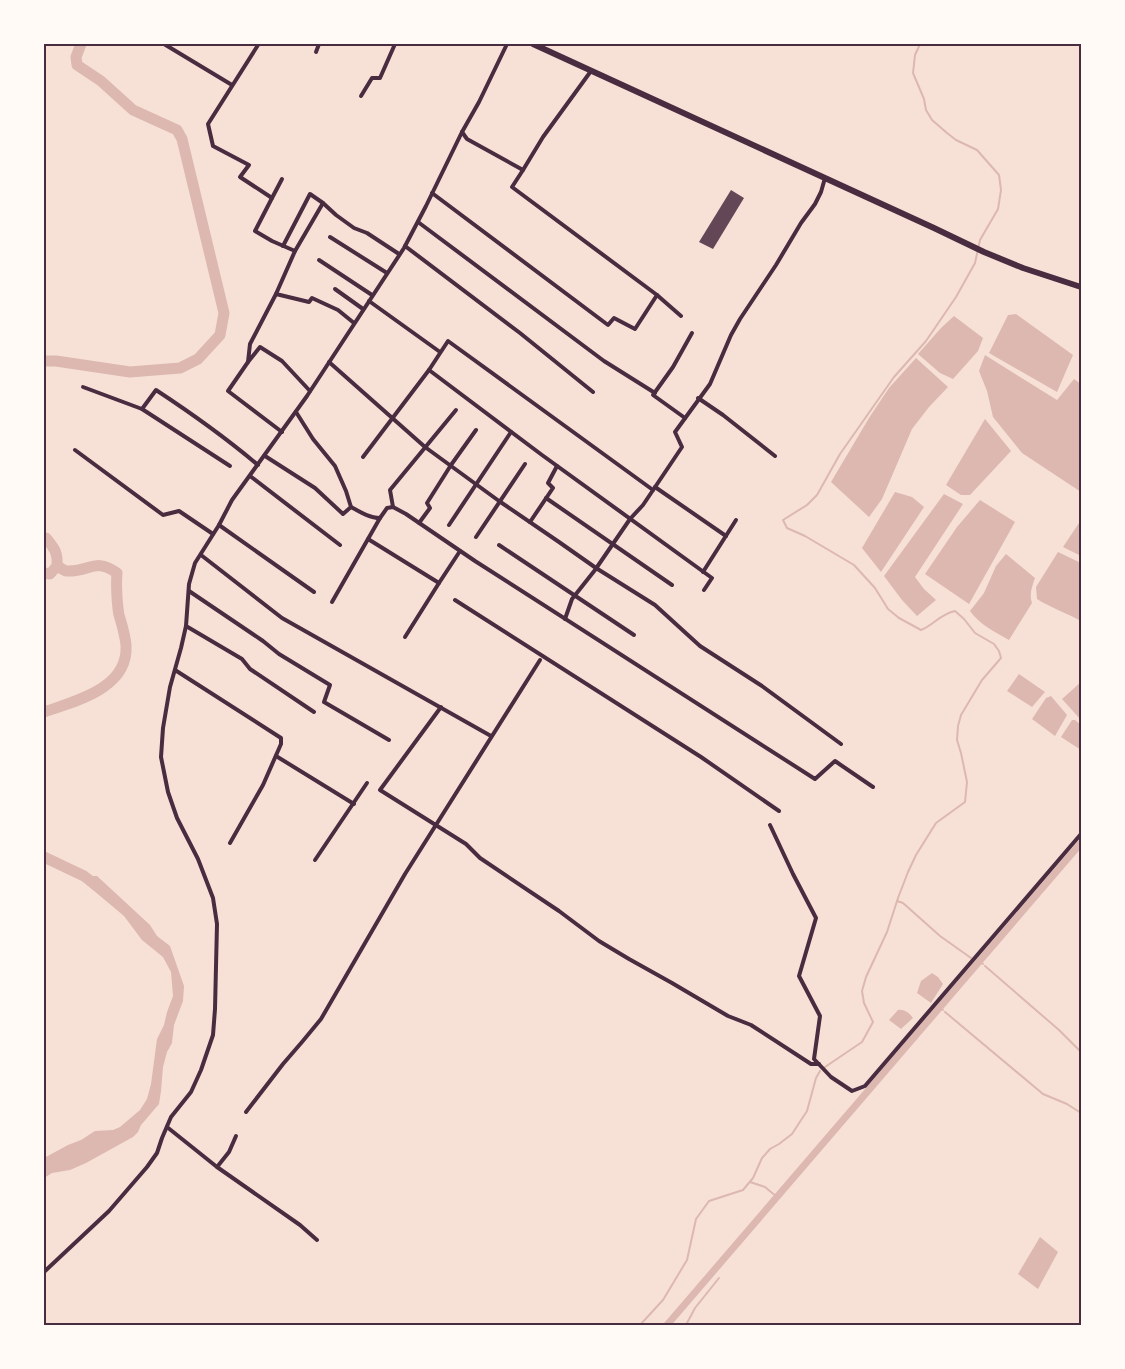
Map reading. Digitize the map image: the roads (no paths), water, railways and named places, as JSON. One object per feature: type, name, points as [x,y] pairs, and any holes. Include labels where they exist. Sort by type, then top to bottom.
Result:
[{"type":"main road","points":[[534,44],[984,252],[1023,268],[1081,287]]},
{"type":"street","points":[[164,44],[232,85]]},
{"type":"street","points":[[258,44],[208,124],[213,146],[249,165],[240,177],[272,198]]},
{"type":"street","points":[[316,52],[319,44]]},
{"type":"street","points":[[361,96],[372,78],[380,78],[395,44]]},
{"type":"street","points":[[44,1272],[109,1211],[127,1192],[157,1153],[172,1117],[191,1092],[213,1035],[217,924],[213,898],[198,860],[177,818],[168,792],[161,757],[163,728],[170,687],[186,626],[189,584],[195,563],[232,500],[296,412],[405,246],[507,44]]},
{"type":"street","points":[[591,71],[543,137],[512,187],[657,295],[682,316]]},
{"type":"street","points":[[462,132],[467,138],[523,170]]},
{"type":"street","points":[[565,619],[572,599],[596,568],[611,544],[643,505],[682,446],[675,432],[710,384],[723,350],[740,319],[815,204],[825,178]]},
{"type":"street","points":[[282,179],[255,231],[295,251]]},
{"type":"street","points":[[432,193],[608,325],[614,318],[635,328],[657,295]]},
{"type":"street","points":[[282,246],[310,194],[354,228],[399,254]]},
{"type":"street","points":[[248,362],[250,344],[276,294],[295,251],[323,203]]},
{"type":"street","points":[[418,222],[604,361],[655,393]]},
{"type":"street","points":[[330,237],[387,273]]},
{"type":"street","points":[[405,246],[520,333],[593,392]]},
{"type":"street","points":[[319,260],[372,295]]},
{"type":"street","points":[[334,289],[363,309]]},
{"type":"street","points":[[276,294],[309,302],[312,298],[338,310],[354,323]]},
{"type":"street","points":[[369,301],[440,352]]},
{"type":"street","points":[[684,418],[653,396],[692,333]]},
{"type":"street","points":[[363,457],[429,370],[448,341],[654,489],[726,536]]},
{"type":"street","points":[[282,432],[228,391],[260,346],[282,360],[310,391]]},
{"type":"street","points":[[329,362],[425,447],[596,568],[655,605],[700,646],[762,686],[840,744]]},
{"type":"street","points":[[429,370],[557,466],[712,578],[704,590]]},
{"type":"street","points":[[83,387],[142,409],[230,466]]},
{"type":"street","points":[[142,409],[156,390],[229,441],[258,465]]},
{"type":"street","points":[[698,398],[775,456]]},
{"type":"street","points":[[393,507],[390,490],[456,410]]},
{"type":"street","points":[[296,412],[312,439],[335,466],[351,507],[364,514],[380,518]]},
{"type":"street","points":[[418,523],[430,508],[426,502],[476,430]]},
{"type":"street","points":[[449,525],[511,432]]},
{"type":"street","points":[[75,450],[163,515],[179,511],[213,534]]},
{"type":"street","points":[[265,456],[316,488],[343,514],[351,507]]},
{"type":"street","points":[[476,537],[525,464]]},
{"type":"street","points":[[530,522],[553,488],[548,483],[557,466]]},
{"type":"street","points":[[250,476],[340,545]]},
{"type":"street","points":[[546,498],[672,585]]},
{"type":"street","points":[[332,602],[380,518],[387,508],[393,507],[815,779],[835,761],[873,786]]},
{"type":"street","points":[[703,572],[736,520]]},
{"type":"street","points":[[219,525],[314,592]]},
{"type":"street","points":[[368,539],[438,583]]},
{"type":"street","points":[[499,545],[634,635]]},
{"type":"street","points":[[405,637],[460,551]]},
{"type":"street","points":[[201,555],[282,618],[491,736]]},
{"type":"street","points":[[189,591],[279,654],[330,685],[324,702],[389,740]]},
{"type":"street","points":[[454,600],[701,757],[779,811]]},
{"type":"street","points":[[186,626],[242,659],[250,669],[314,712]]},
{"type":"street","points":[[246,1112],[320,1019],[405,874],[540,660]]},
{"type":"street","points":[[175,670],[281,738],[281,744],[262,785],[230,843]]},
{"type":"street","points":[[441,707],[380,790],[466,844],[480,858],[558,910],[599,941],[728,1016],[751,1025],[811,1064],[818,1064]]},
{"type":"street","points":[[276,756],[354,804]]},
{"type":"street","points":[[315,860],[367,783]]},
{"type":"street","points":[[770,825],[816,918],[799,976],[820,1016],[814,1059],[831,1077],[852,1091],[865,1086],[1081,834]]},
{"type":"street","points":[[167,1127],[217,1167],[300,1225],[317,1240]]},
{"type":"street","points":[[217,1167],[229,1152],[236,1136]]},
{"type":"waterway","points":[[44,361],[56,361],[130,372],[180,368],[198,359],[220,335],[224,313],[182,139],[177,130],[133,110],[101,81],[77,65],[76,57],[81,44]]},
{"type":"waterway","points":[[825,1067],[862,1042],[873,1022],[864,1003],[862,991],[866,977],[887,932],[898,898],[916,855],[936,823],[965,802],[967,782],[957,740],[958,726],[961,715],[982,680],[1001,658],[994,644],[975,633],[955,611],[950,612],[921,630],[899,618],[888,609],[875,588],[854,565],[805,536],[787,528],[783,520],[807,505],[817,495],[840,454],[894,377],[926,341],[956,297],[975,263],[980,240],[998,209],[1001,190],[999,175],[977,150],[956,140],[947,133],[932,120],[926,110],[924,99],[913,73],[915,55],[920,44]]},
{"type":"waterway","points":[[44,538],[55,550],[57,566],[67,571],[75,571],[92,566],[103,566],[117,573],[118,611],[126,645],[125,660],[119,672],[110,682],[85,697],[44,712]]},
{"type":"waterway","points":[[44,573],[50,574],[57,566]]},
{"type":"waterway","points":[[667,1325],[1081,843]]},
{"type":"waterway","points":[[44,857],[84,876],[97,886]]},
{"type":"waterway","points":[[897,901],[903,903],[940,936],[971,958]]},
{"type":"waterway","points":[[985,966],[1059,1030],[1080,1051]]},
{"type":"waterway","points":[[945,1012],[1043,1094],[1067,1104],[1081,1113]]},
{"type":"waterway","points":[[640,1325],[663,1300],[687,1260],[696,1219],[709,1201],[743,1190],[753,1178],[762,1158],[770,1149],[792,1134],[807,1111],[816,1078],[820,1071]]},
{"type":"waterway","points":[[750,1182],[765,1187],[777,1197]]},
{"type":"waterway","points":[[686,1325],[695,1308],[719,1278]]}]
